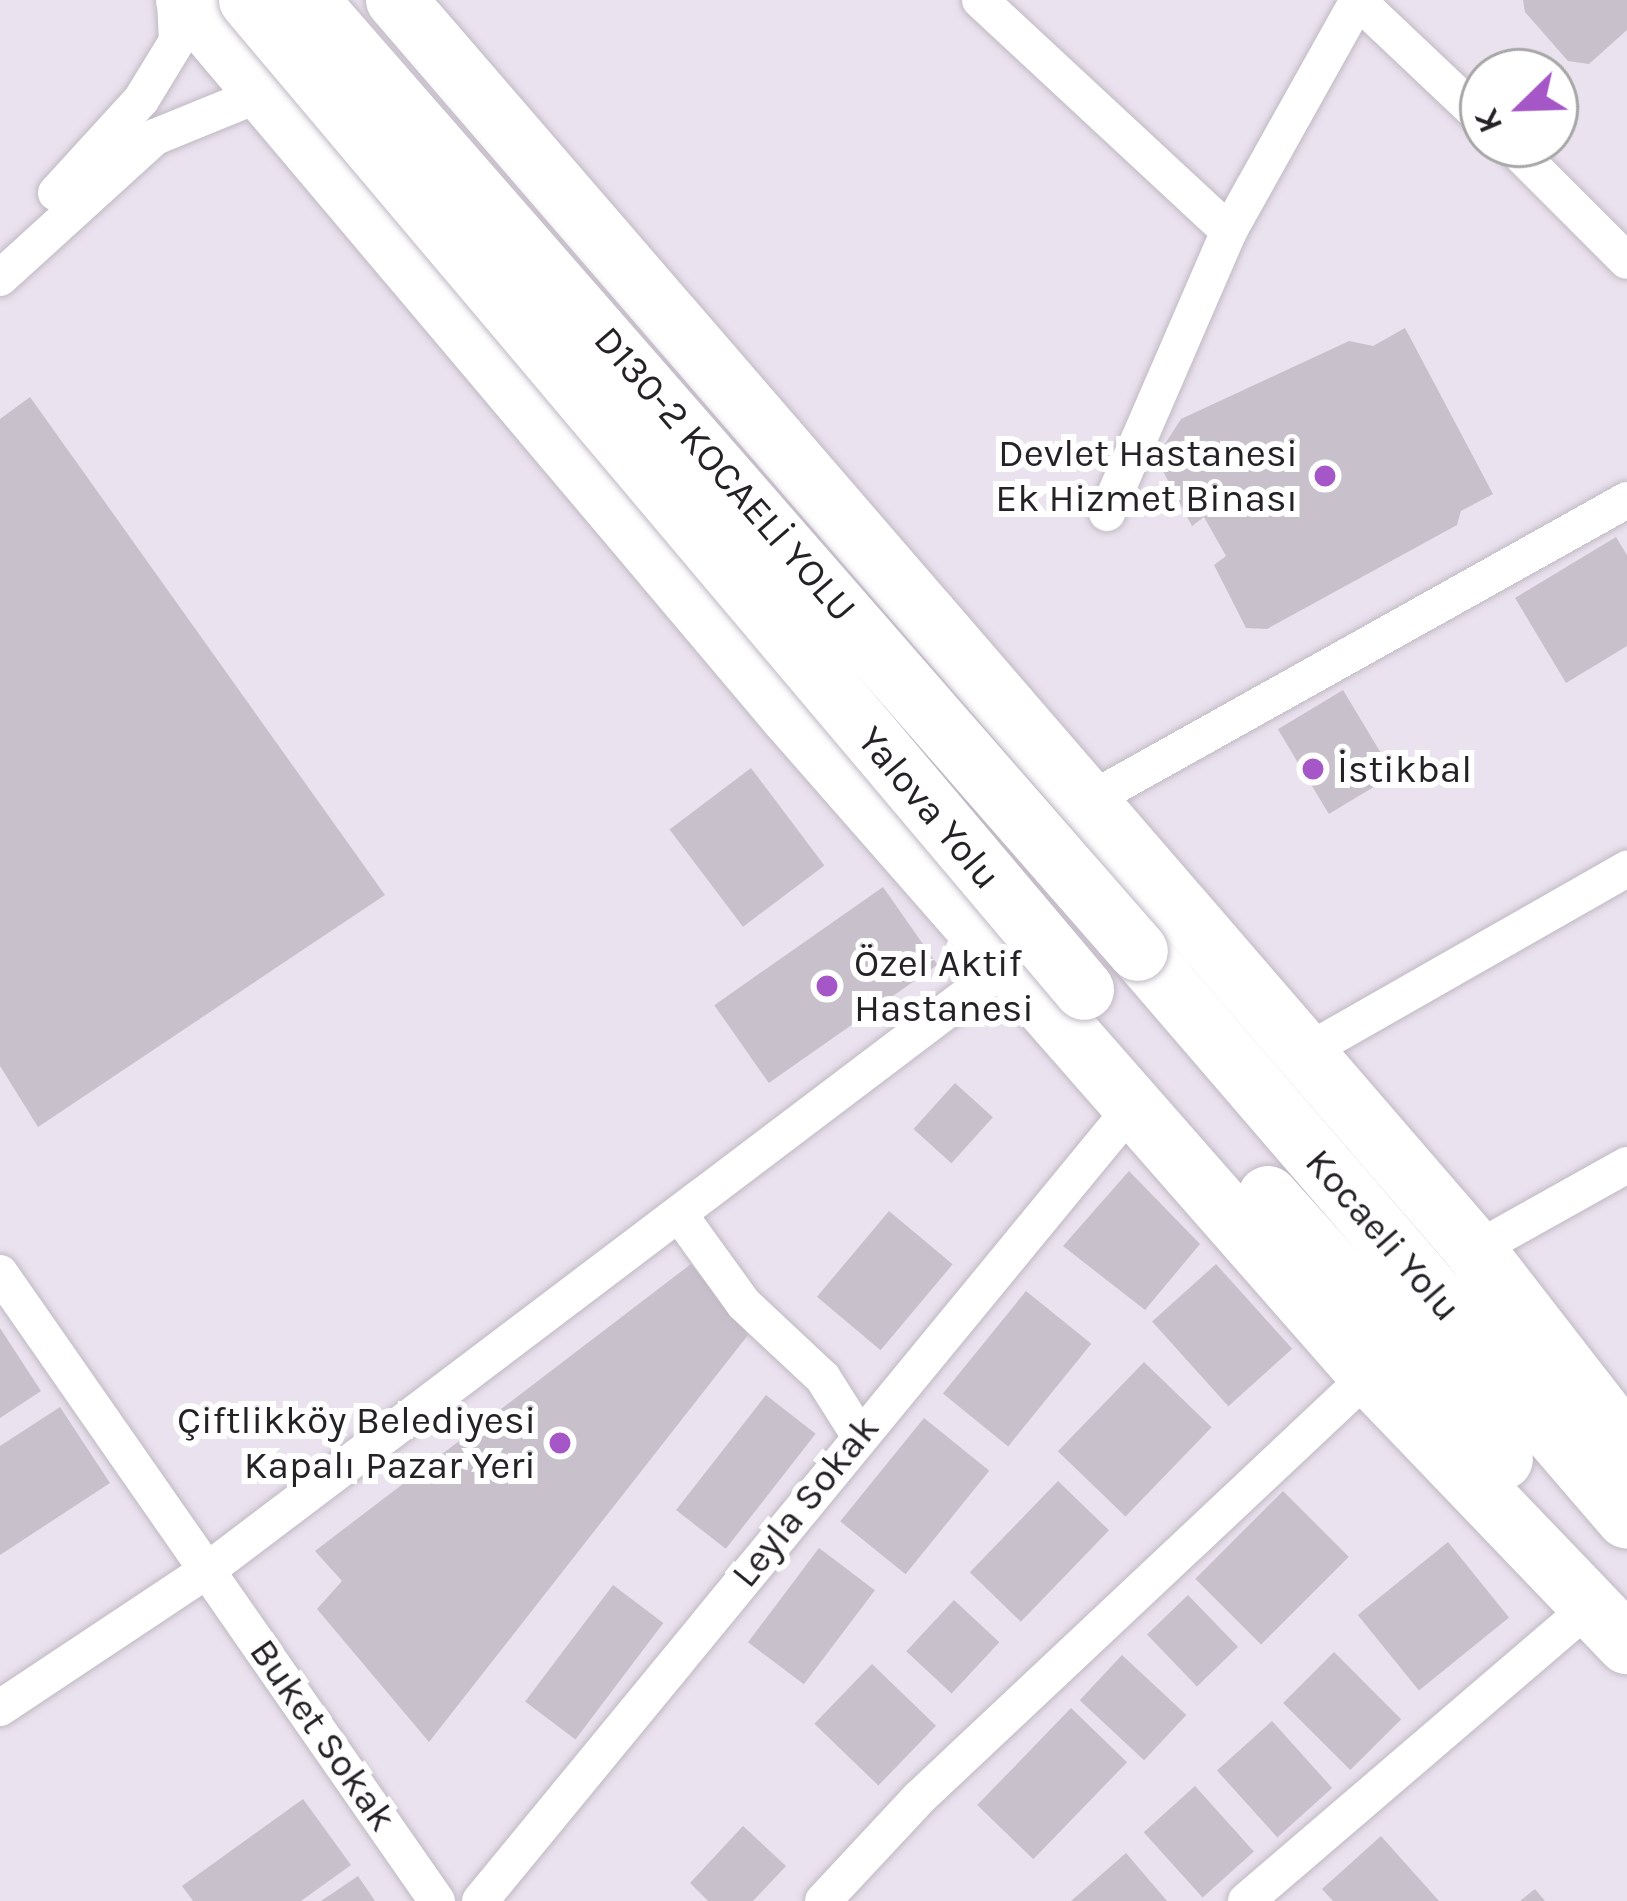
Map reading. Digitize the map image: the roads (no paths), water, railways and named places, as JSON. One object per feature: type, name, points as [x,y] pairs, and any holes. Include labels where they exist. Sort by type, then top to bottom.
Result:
[{"type":"highway","points":[[186,0],[790,715],[1369,1375],[1614,1618]]},
{"type":"highway","name":"Yalova Yolu","points":[[249,0],[1614,1618]]},
{"type":"highway","name":"D130-2 KOCAELİ YOLU","points":[[308,0],[1138,951]]},
{"type":"highway","points":[[396,0],[1475,1250],[1627,1446]]},
{"type":"highway","name":"Kocaeli̇ Yolu","points":[[1138,951],[1627,1519]]},
{"type":"street","points":[[0,249],[141,100],[177,41],[175,0]]},
{"type":"street","points":[[0,278],[155,137],[324,71],[364,30],[377,0]]},
{"type":"street","points":[[980,0],[1229,231]]},
{"type":"street","points":[[1107,513],[1229,231],[1358,0],[1459,95]]},
{"type":"street","points":[[1534,168],[1627,261]]},
{"type":"street","points":[[1088,801],[1627,500]]},
{"type":"street","points":[[1304,1053],[1627,869]]},
{"type":"street","points":[[0,1708],[209,1569],[1010,962]]},
{"type":"street","name":"Leyla Sokak","points":[[480,1901],[1134,1105]]},
{"type":"street","points":[[1475,1250],[1627,1165]]},
{"type":"street","points":[[679,1214],[744,1304],[824,1378],[859,1435]]},
{"type":"street","name":"Buket Sokak","points":[[0,1274],[437,1901]]},
{"type":"street","points":[[823,1901],[919,1798],[1369,1375]]},
{"type":"street","points":[[1246,1901],[1614,1618]]},
{"type":"place","name":"Devlet Hastanesi Ek Hizmet Binası","points":[[1325,476]]},
{"type":"place","name":"İstikbal","points":[[1313,769]]},
{"type":"place","name":"Özel Aktif Hastanesi","points":[[827,986]]},
{"type":"place","name":"Çiftlikköy Belediyesi Kapalı Pazar Yeri","points":[[560,1443]]}]
